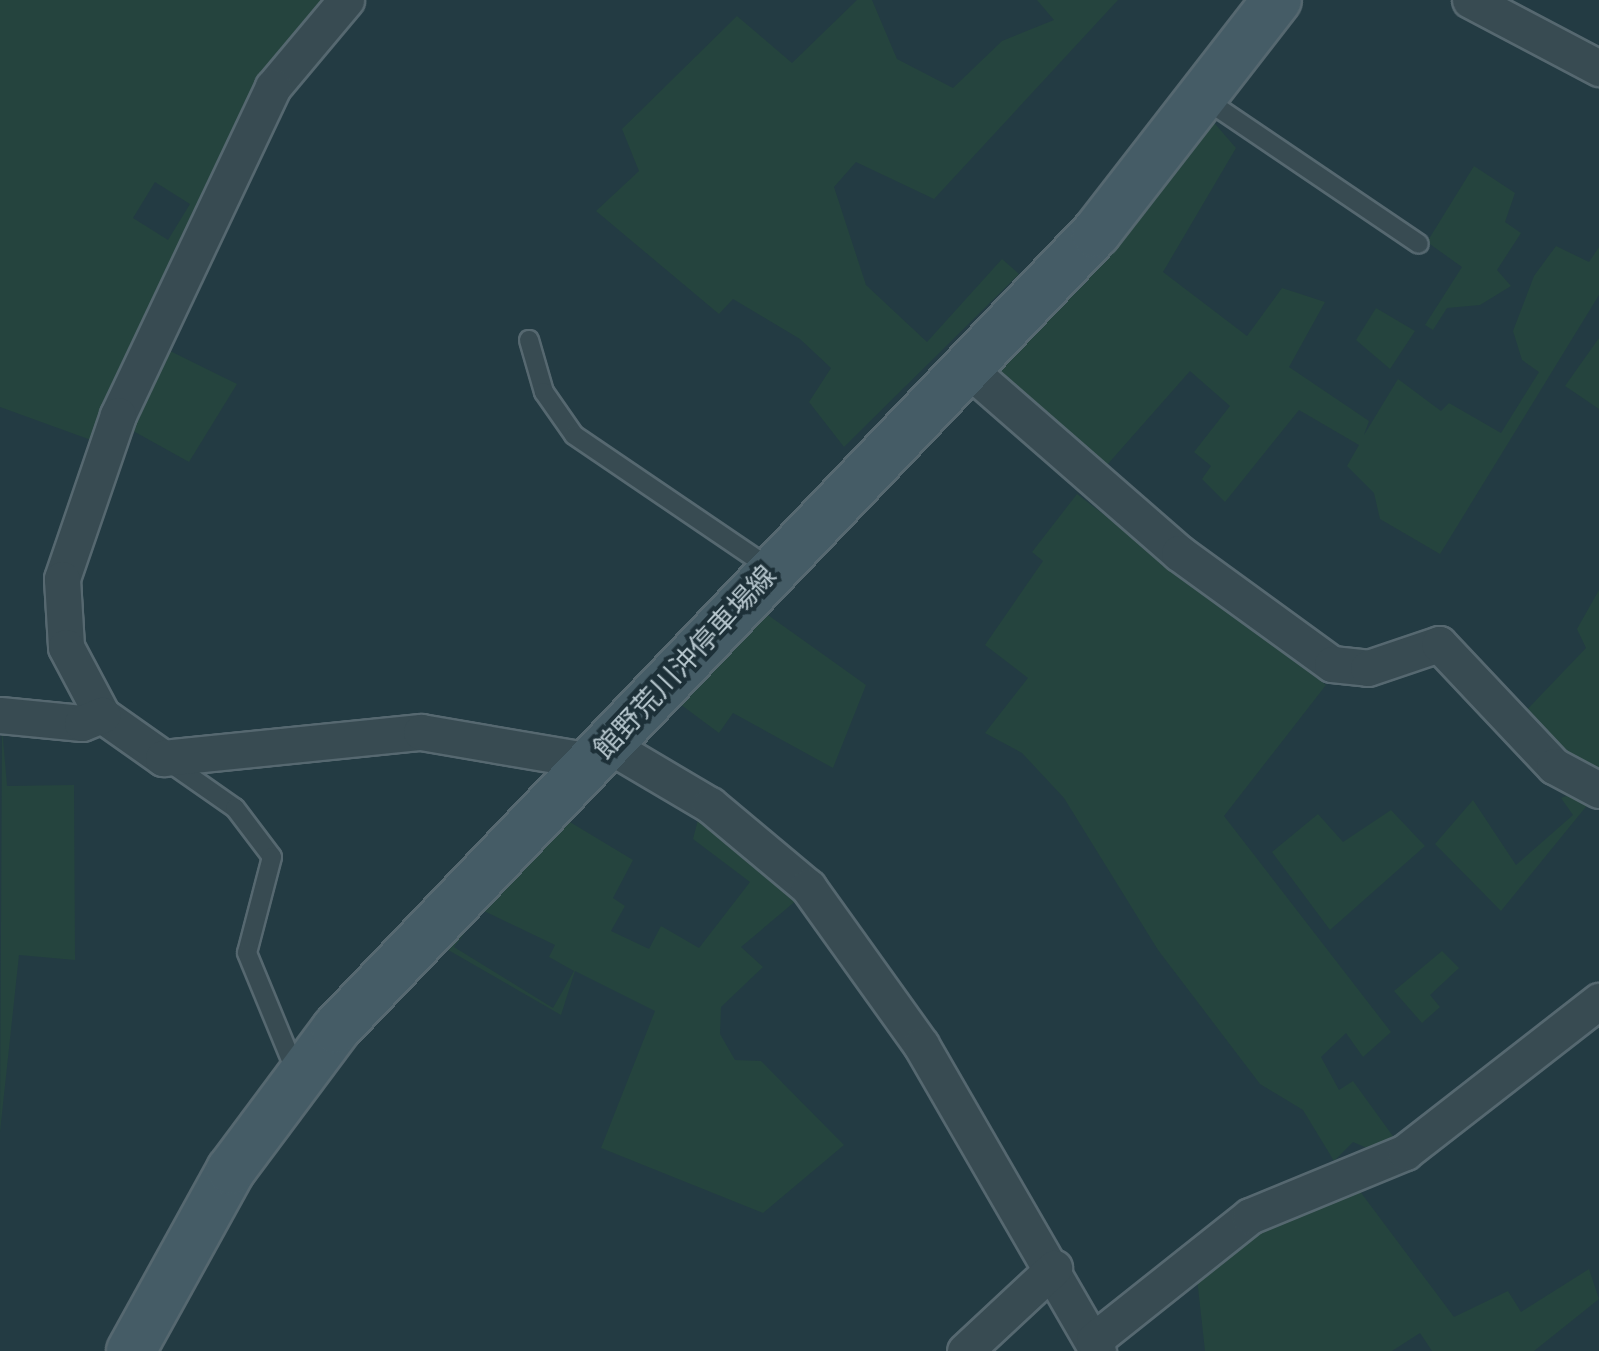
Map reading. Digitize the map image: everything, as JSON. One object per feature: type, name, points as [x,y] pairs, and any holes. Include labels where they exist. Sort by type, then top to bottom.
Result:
[{"type":"main road","name":"館野荒川沖停車場線","points":[[131,1351],[231,1170],[298,1077],[598,752],[967,368],[1206,99],[1273,2]]},
{"type":"street","points":[[346,0],[272,87],[118,415],[62,580],[66,647],[102,715],[163,758],[421,732],[598,752],[710,806],[808,887],[921,1045],[1096,1345],[1250,1216],[1404,1152],[1599,1001]]},
{"type":"street","points":[[1470,0],[1599,68]]},
{"type":"street","points":[[967,368],[1180,553],[1332,664],[1368,668],[1439,644],[1554,766],[1599,790]]},
{"type":"street","points":[[0,716],[82,723],[102,715]]},
{"type":"street","points":[[965,1351],[1054,1268]]},
{"type":"lane","points":[[1206,99],[1418,244]]},
{"type":"lane","points":[[529,340],[544,392],[574,435],[771,569]]},
{"type":"lane","points":[[163,758],[235,808],[272,857],[247,953],[298,1077]]},
{"type":"green space","points":[[0,0],[329,0],[91,440],[0,407]],"holes":[[[155,182],[190,204],[168,240],[133,218]]]},
{"type":"green space","points":[[857,0],[872,0],[897,59],[953,88],[1002,41],[1054,20],[1037,0],[1118,0],[934,199],[856,162],[834,187],[866,285],[927,342],[1002,259],[1019,274],[844,447],[809,402],[831,368],[800,339],[733,299],[719,314],[596,211],[639,171],[622,129],[737,16],[792,63]]},
{"type":"green space","points":[[1210,118],[1236,148],[1163,272],[1247,336],[1282,288],[1325,302],[1289,367],[1369,421],[1364,435],[1398,379],[1441,411],[1449,403],[1501,433],[1539,372],[1522,360],[1513,331],[1534,276],[1556,246],[1589,262],[1599,247],[1599,295],[1440,554],[1380,519],[1374,493],[1347,466],[1359,445],[1299,410],[1225,502],[1202,479],[1211,466],[1194,452],[1230,406],[1190,371],[1107,465],[999,372],[1132,228]]},
{"type":"green space","points":[[1474,166],[1515,193],[1505,222],[1521,233],[1497,270],[1511,286],[1480,305],[1447,308],[1433,330],[1425,325],[1462,267],[1427,242]]},
{"type":"green space","points":[[1376,308],[1415,331],[1390,369],[1356,340]]},
{"type":"green space","points":[[1599,338],[1599,409],[1565,386]]},
{"type":"green space","points":[[164,348],[237,384],[189,462],[126,427]]},
{"type":"green space","points":[[1077,494],[1326,685],[1224,816],[1391,1032],[1363,1057],[1346,1033],[1321,1057],[1339,1090],[1353,1081],[1395,1139],[1374,1151],[1353,1142],[1334,1161],[1303,1110],[1260,1084],[1158,950],[1064,798],[1022,753],[985,733],[1028,678],[985,645],[1043,561],[1032,552]]},
{"type":"green space","points":[[1599,590],[1599,775],[1521,716],[1586,648],[1577,629]]},
{"type":"green space","points":[[758,608],[866,685],[833,768],[733,713],[719,733],[672,698]]},
{"type":"green space","points":[[2,726],[7,786],[74,785],[75,960],[19,955],[0,1132]]},
{"type":"green space","points":[[1569,795],[1589,803],[1501,911],[1435,844],[1473,800],[1516,865],[1573,815],[1561,798]]},
{"type":"green space","points":[[1391,810],[1425,846],[1330,930],[1272,852],[1318,814],[1343,842]]},
{"type":"green space","points":[[700,812],[798,899],[741,947],[763,967],[721,1007],[720,1034],[735,1060],[761,1061],[844,1145],[763,1213],[601,1148],[655,1011],[575,971],[561,1015],[436,943],[565,819],[633,860],[613,898],[625,906],[611,931],[649,949],[661,926],[699,948],[750,882],[693,839]],"holes":[[[482,910],[555,945],[549,957],[574,971],[553,1008],[454,947]]]},
{"type":"green space","points":[[1442,951],[1459,968],[1430,995],[1440,1007],[1422,1023],[1394,991]]},
{"type":"green space","points":[[1359,1190],[1454,1317],[1508,1291],[1521,1312],[1589,1269],[1599,1299],[1534,1351],[1432,1351],[1420,1333],[1392,1351],[1205,1351],[1196,1269],[1266,1226]]}]
